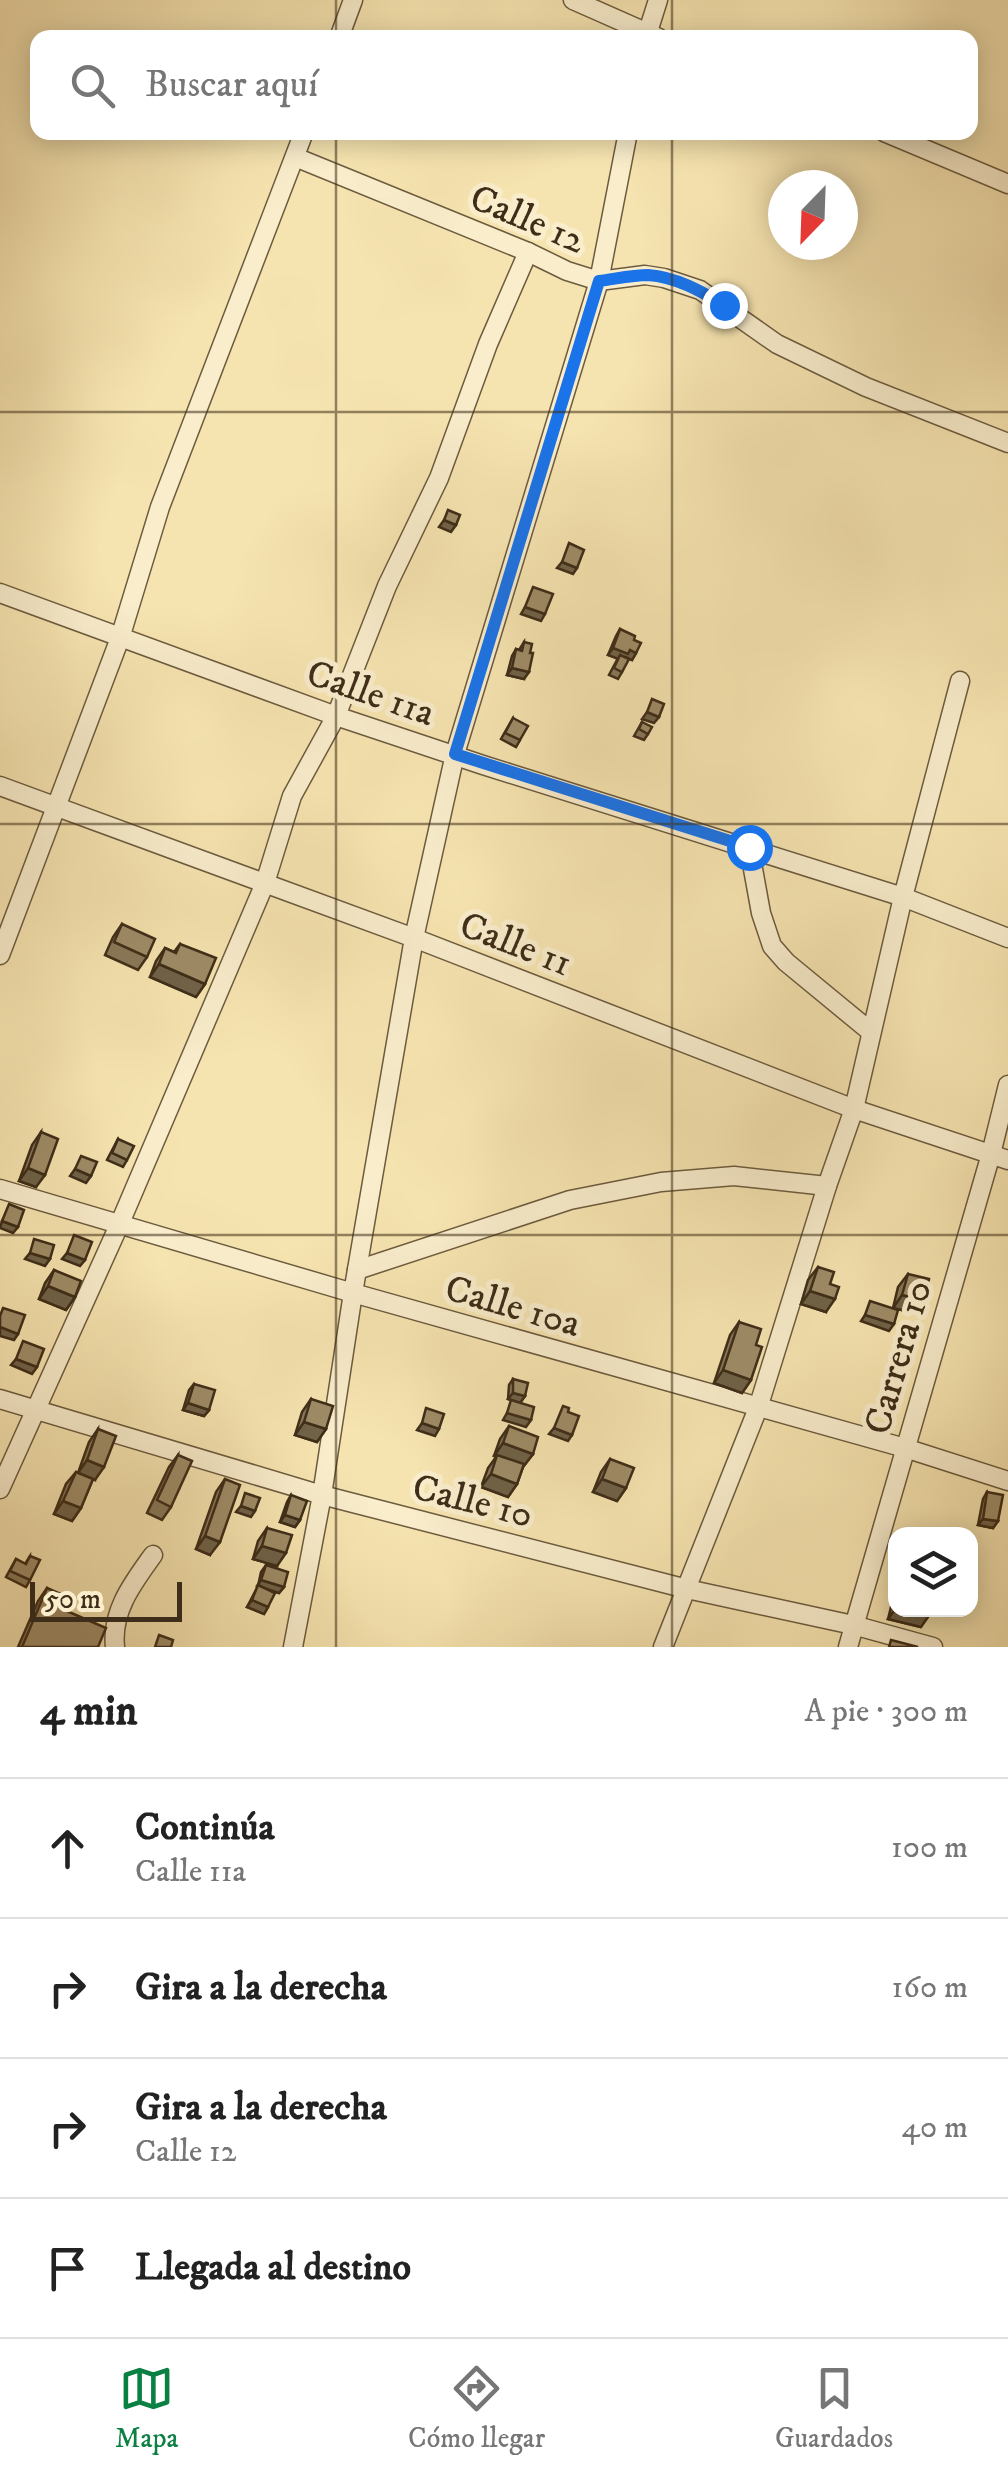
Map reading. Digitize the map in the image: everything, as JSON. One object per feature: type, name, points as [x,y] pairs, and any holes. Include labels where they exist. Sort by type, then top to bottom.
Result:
[{"type":"street","points":[[342,30],[353,0]]},
{"type":"street","points":[[573,0],[638,30]]},
{"type":"street","points":[[652,30],[658,0]]},
{"type":"street","points":[[0,955],[120,638],[160,507],[301,140]]},
{"type":"street","points":[[292,1647],[322,1495],[414,938],[455,754],[599,281],[626,140]]},
{"type":"street","points":[[903,140],[1008,184]]},
{"type":"street","name":"Calle 12","points":[[295,157],[568,271],[599,281],[645,275],[700,290],[777,344],[866,386],[1008,443]]},
{"type":"street","points":[[0,1488],[120,1223],[265,883],[292,796],[336,716],[388,586],[439,478],[488,344],[528,252]]},
{"type":"street","name":"Calle 11a","points":[[0,593],[336,716],[903,897],[1008,938]]},
{"type":"street","points":[[663,1647],[758,1408],[854,1108],[903,897],[960,681]]},
{"type":"street","name":"Calle 11","points":[[0,786],[414,938],[854,1108],[999,1157]]},
{"type":"street","points":[[749,847],[761,913],[772,946],[871,1032]]},
{"type":"street","name":"Carrera 10","points":[[848,1647],[905,1448],[999,1157],[1008,1085]]},
{"type":"street","points":[[357,1270],[570,1200],[662,1182],[734,1176],[827,1186]]},
{"type":"street","name":"Calle 10a","points":[[0,1189],[905,1448],[1008,1481]]},
{"type":"street","name":"Calle 10","points":[[0,1399],[322,1495],[687,1589],[934,1647]]},
{"type":"street","points":[[115,1647],[120,1606],[153,1554]]},
{"type":"building","points":[[448,510],[460,515],[456,525],[444,520]]},
{"type":"building","points":[[569,543],[584,550],[577,568],[562,562]]},
{"type":"building","points":[[533,587],[553,594],[545,614],[525,607]]},
{"type":"building","points":[[620,629],[641,643],[636,653],[613,648]]},
{"type":"building","points":[[524,642],[532,644],[529,672],[512,668],[516,649],[522,651]]},
{"type":"building","points":[[620,655],[629,659],[622,672],[614,668]]},
{"type":"building","points":[[652,699],[664,704],[659,717],[647,712]]},
{"type":"building","points":[[513,718],[528,726],[520,740],[505,733]]},
{"type":"building","points":[[642,722],[652,727],[648,734],[639,729]]},
{"type":"building","points":[[122,924],[155,939],[147,957],[114,942]]},
{"type":"building","points":[[180,944],[216,958],[205,984],[159,964],[165,948],[176,953]]},
{"type":"building","points":[[41,1132],[58,1139],[45,1175],[28,1168]]},
{"type":"building","points":[[118,1139],[134,1146],[127,1160],[112,1153]]},
{"type":"building","points":[[81,1156],[97,1162],[91,1176],[75,1169]]},
{"type":"building","points":[[9,1204],[24,1210],[18,1227],[2,1221]]},
{"type":"building","points":[[74,1235],[92,1242],[85,1260],[67,1253]]},
{"type":"building","points":[[34,1239],[54,1245],[50,1259],[30,1253]]},
{"type":"building","points":[[818,1267],[834,1272],[830,1284],[839,1287],[835,1299],[810,1291]]},
{"type":"building","points":[[54,1270],[81,1281],[75,1297],[48,1286]]},
{"type":"building","points":[[908,1274],[929,1279],[924,1300],[902,1295]]},
{"type":"building","points":[[870,1301],[898,1310],[894,1324],[865,1315]]},
{"type":"building","points":[[3,1308],[25,1315],[18,1334],[0,1327]]},
{"type":"building","points":[[739,1322],[761,1329],[756,1345],[762,1347],[751,1380],[723,1370]]},
{"type":"building","points":[[23,1341],[44,1349],[37,1367],[16,1359]]},
{"type":"building","points":[[513,1379],[528,1383],[525,1396],[513,1393]]},
{"type":"building","points":[[194,1384],[215,1390],[209,1410],[188,1403]]},
{"type":"building","points":[[311,1399],[333,1406],[326,1429],[304,1422]]},
{"type":"building","points":[[511,1400],[534,1407],[531,1420],[507,1413]]},
{"type":"building","points":[[563,1406],[579,1416],[572,1435],[554,1428]]},
{"type":"building","points":[[426,1408],[444,1414],[439,1429],[422,1423]]},
{"type":"building","points":[[509,1426],[538,1437],[533,1454],[503,1443]]},
{"type":"building","points":[[98,1429],[116,1436],[104,1467],[87,1460]]},
{"type":"building","points":[[178,1455],[192,1461],[171,1507],[157,1500]]},
{"type":"building","points":[[497,1455],[524,1464],[517,1484],[491,1474]]},
{"type":"building","points":[[610,1459],[634,1468],[626,1488],[602,1479]]},
{"type":"building","points":[[76,1472],[93,1479],[81,1508],[63,1501]]},
{"type":"building","points":[[225,1479],[240,1485],[220,1542],[205,1536]]},
{"type":"building","points":[[987,1492],[1003,1495],[998,1521],[983,1519]]},
{"type":"building","points":[[245,1493],[260,1498],[255,1511],[241,1506]]},
{"type":"building","points":[[291,1495],[307,1501],[300,1520],[285,1515]]},
{"type":"building","points":[[267,1528],[292,1535],[286,1553],[262,1546]]},
{"type":"building","points":[[30,1556],[40,1560],[30,1580],[10,1571],[16,1559],[26,1564]]},
{"type":"building","points":[[266,1565],[288,1572],[284,1587],[261,1580]]},
{"type":"building","points":[[258,1585],[275,1593],[268,1607],[252,1600]]},
{"type":"building","points":[[47,1588],[74,1600],[69,1612],[106,1628],[98,1647],[22,1647]]},
{"type":"building","points":[[159,1635],[173,1640],[171,1647],[155,1647]]},
{"type":"building","points":[[891,1640],[918,1647],[889,1647]]},
{"type":"route","points":[[724,305],[700,290],[664,278],[645,275],[599,281],[455,754],[749,847]]}]
